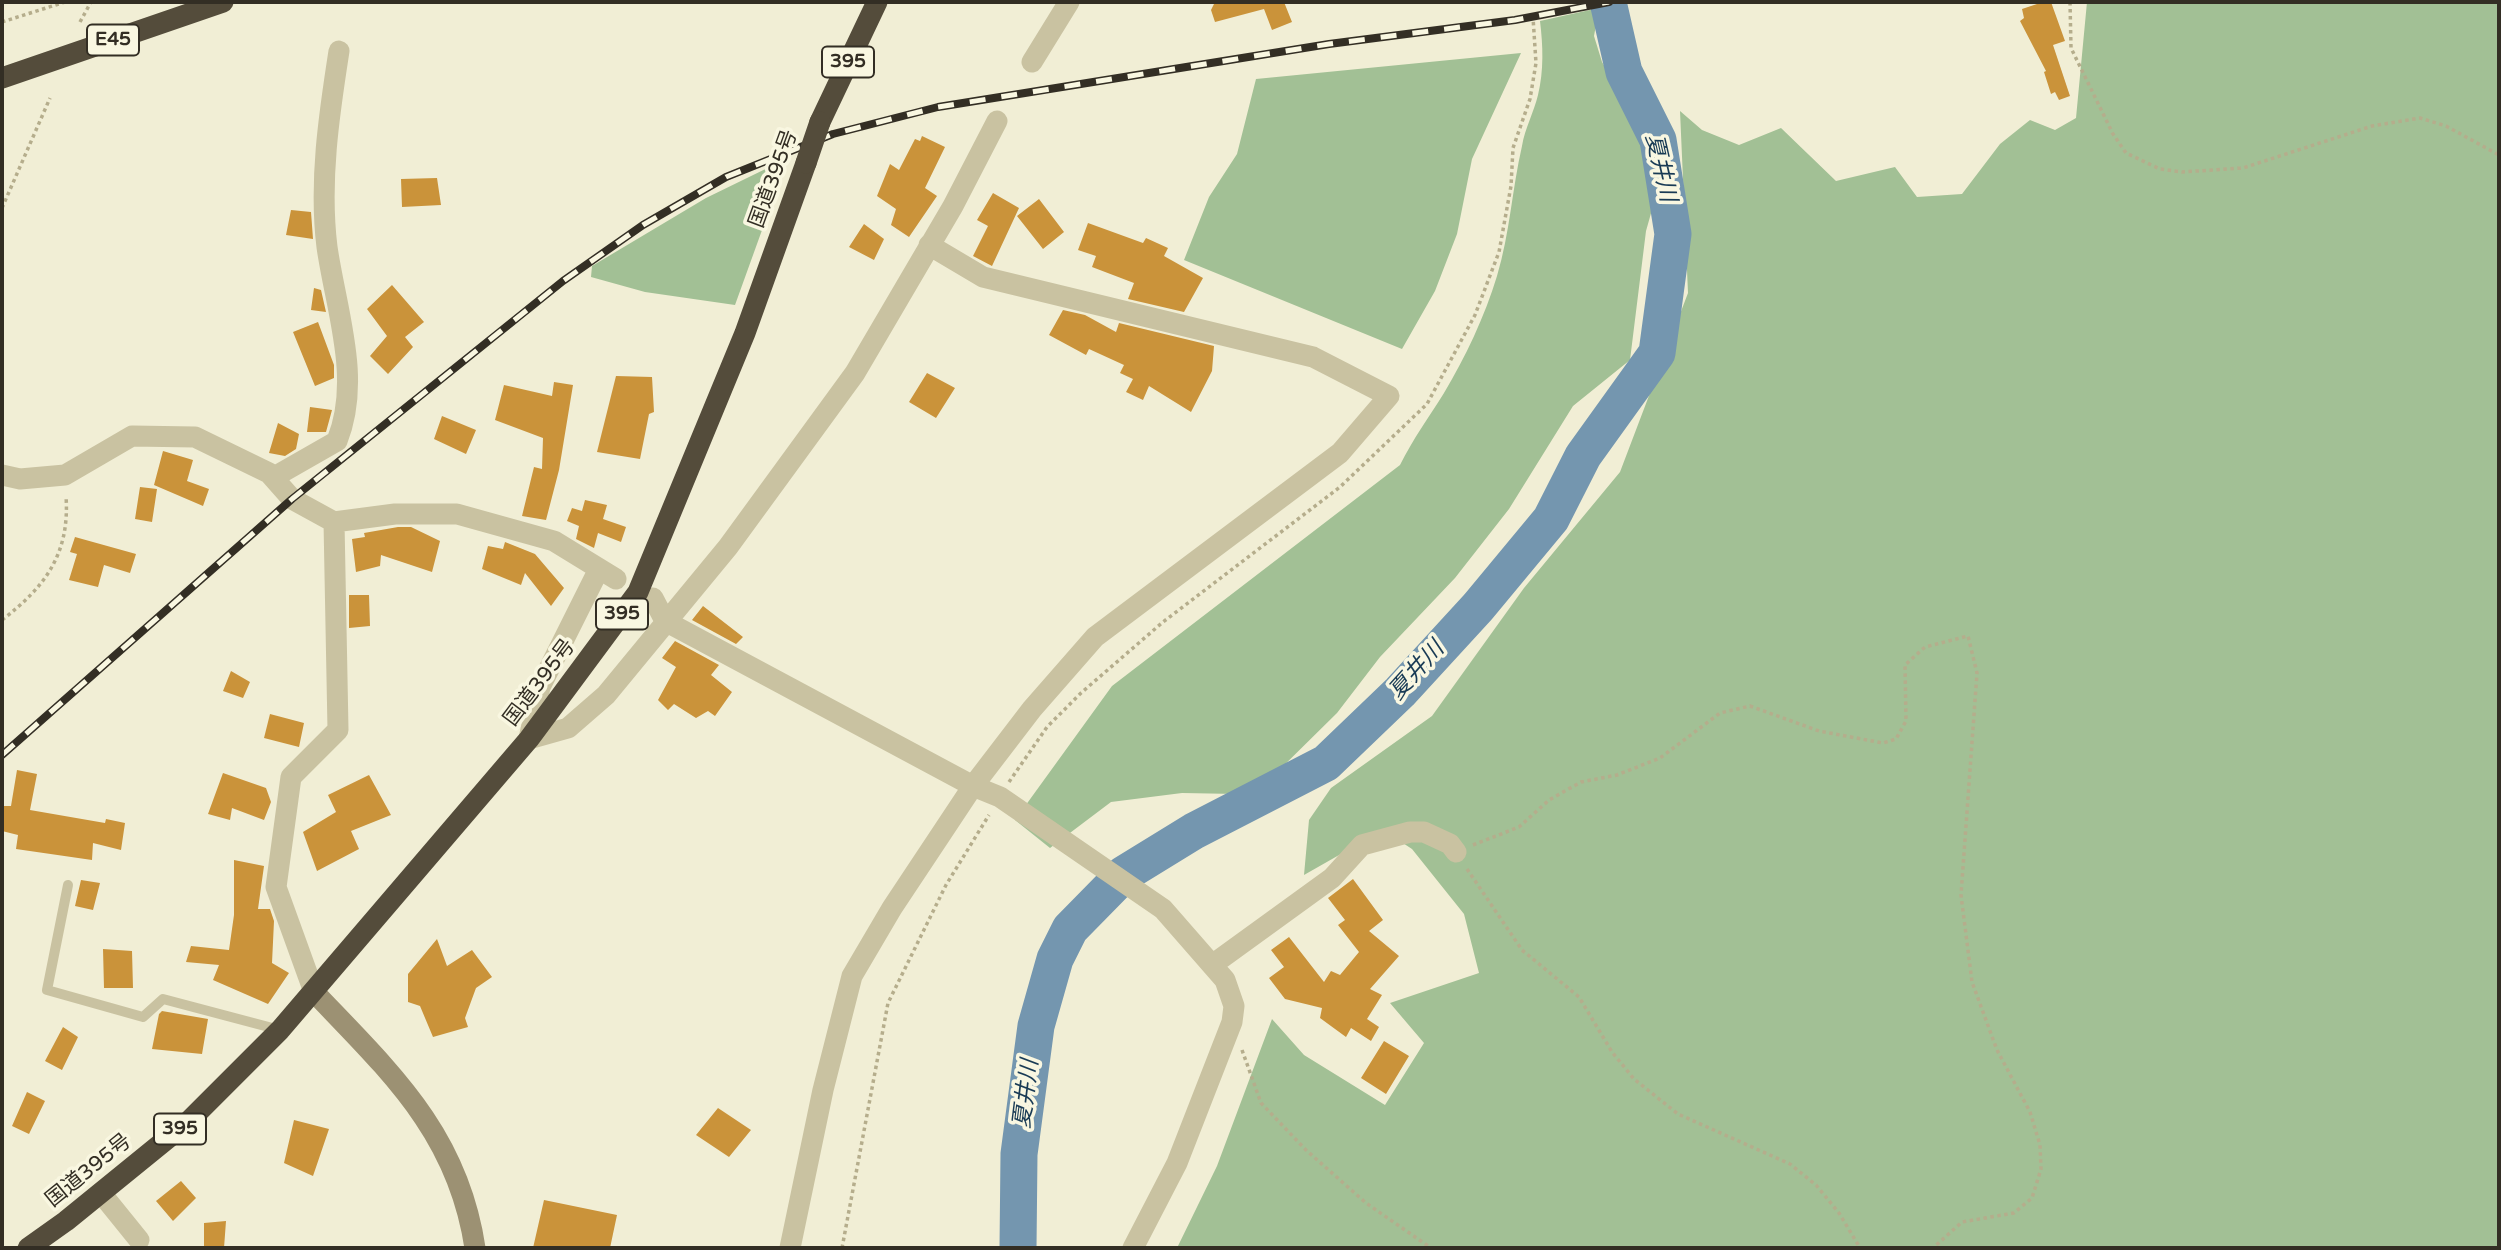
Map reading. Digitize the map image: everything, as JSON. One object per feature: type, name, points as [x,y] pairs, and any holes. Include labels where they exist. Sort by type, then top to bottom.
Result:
[{"type":"highway","name":"E45","points":[[2,78],[223,2]]},
{"type":"highway","name":"国道395号","points":[[42,1244],[189,1121],[280,1030],[529,739],[638,592],[745,333],[820,122],[877,2]]},
{"type":"street","points":[[1032,62],[1069,2]]},
{"type":"street","points":[[274,477],[337,441],[348,386],[342,325],[327,246],[324,184],[339,51]]},
{"type":"street","points":[[2,475],[19,479],[65,475],[132,436],[195,437],[274,477],[292,499],[334,522],[395,514],[457,514],[554,541],[608,574],[540,688],[529,739],[568,728],[606,695],[728,548],[855,373],[953,206],[996,121]]},
{"type":"street","points":[[790,1248],[823,1090],[852,976],[892,908],[973,786],[1032,709],[1095,637],[1340,453],[1389,396],[1312,357],[983,277],[929,245]]},
{"type":"street","points":[[334,522],[338,730],[291,777],[276,887],[314,992],[395,1078],[443,1144],[461,1190],[475,1248]]},
{"type":"street","points":[[653,598],[665,621],[973,786],[1000,797],[1163,909],[1225,980],[1234,1006],[1232,1022],[1177,1163],[1133,1248]]},
{"type":"street","points":[[1205,958],[1332,878],[1362,845],[1410,832],[1424,832],[1450,844],[1456,852]]},
{"type":"street","points":[[101,1193],[141,1246]]},
{"type":"lane","points":[[68,885],[47,990],[144,1017],[163,999],[280,1030]]},
{"type":"path","points":[[2,22],[65,2]]},
{"type":"path","points":[[80,22],[91,2]]},
{"type":"path","points":[[2070,2],[2071,48],[2113,134],[2126,153],[2160,169],[2182,172],[2243,168],[2372,126],[2420,118],[2446,126],[2499,155]]},
{"type":"path","points":[[842,1248],[888,1003],[946,885],[1047,727],[1081,693],[1163,622],[1340,487],[1427,404],[1475,315],[1499,252],[1511,186],[1513,148],[1530,99],[1536,63],[1533,17]]},
{"type":"path","points":[[2,208],[50,99]]},
{"type":"path","points":[[2,620],[28,600],[52,572],[67,514],[65,475]]},
{"type":"path","points":[[1860,1248],[1839,1213],[1816,1185],[1790,1164],[1678,1114],[1634,1079],[1612,1052],[1579,996],[1522,950],[1456,852],[1519,827],[1549,800],[1581,782],[1617,775],[1660,758],[1720,713],[1750,706],[1830,734],[1883,743],[1896,740],[1906,721],[1905,665],[1925,647],[1968,636],[1977,673],[1961,895],[1972,982],[1997,1050],[2030,1112],[2040,1145],[2041,1169],[2032,1198],[2014,1213],[1962,1222],[1933,1248]]},
{"type":"path","points":[[1232,1022],[1261,1103],[1306,1150],[1366,1203],[1431,1248]]},
{"type":"green space","points":[[2087,2],[2499,2],[2499,1248],[1177,1248],[1217,1166],[1272,1019],[1304,1055],[1385,1105],[1424,1043],[1390,1003],[1479,973],[1464,914],[1412,849],[1383,830],[1304,875],[1309,820],[1331,788],[1432,716],[1524,588],[1620,472],[1688,293],[1680,111],[1702,130],[1739,145],[1781,128],[1836,181],[1895,167],[1917,197],[1962,194],[2000,144],[2030,120],[2055,130],[2076,118]]},
{"type":"green space","points":[[1599,8],[1594,36],[1602,62],[1644,132],[1657,192],[1646,231],[1630,360],[1573,406],[1509,509],[1455,578],[1380,657],[1337,713],[1261,788],[1237,794],[1182,793],[1111,802],[1050,848],[1015,820],[1112,686],[1400,465],[1459,366],[1497,276],[1523,139],[1540,86],[1540,21]]},
{"type":"green space","points":[[1521,53],[1472,159],[1457,234],[1435,291],[1402,349],[1184,260],[1209,197],[1237,154],[1256,79]]},
{"type":"green space","points":[[788,158],[735,305],[645,292],[591,277],[592,266],[706,198]]},
{"type":"building","points":[[1215,2],[1284,2],[1292,22],[1272,30],[1264,9],[1215,22],[1211,10]]},
{"type":"building","points":[[2051,2],[2065,41],[2053,45],[2070,96],[2059,100],[2055,92],[2051,94],[2044,72],[2046,71],[2020,21],[2024,18],[2022,9]]},
{"type":"building","points":[[922,136],[945,147],[925,188],[937,196],[909,237],[891,225],[896,209],[877,196],[890,164],[899,170],[915,139],[920,141]]},
{"type":"building","points":[[437,178],[441,205],[402,207],[401,179]]},
{"type":"building","points":[[993,193],[1019,208],[992,266],[973,256],[988,226],[977,220]]},
{"type":"building","points":[[1039,199],[1064,232],[1043,249],[1017,216]]},
{"type":"building","points":[[291,210],[311,212],[313,239],[286,235]]},
{"type":"building","points":[[1088,223],[1143,243],[1146,238],[1168,248],[1164,256],[1203,278],[1184,312],[1128,299],[1134,283],[1092,267],[1096,256],[1078,250]]},
{"type":"building","points":[[864,224],[884,239],[874,260],[849,247]]},
{"type":"building","points":[[392,285],[424,322],[405,337],[413,347],[388,374],[370,356],[387,336],[367,309]]},
{"type":"building","points":[[314,288],[321,290],[326,312],[311,310]]},
{"type":"building","points":[[1063,310],[1085,315],[1116,332],[1119,323],[1214,346],[1212,371],[1191,412],[1149,386],[1143,400],[1126,392],[1133,379],[1120,373],[1124,365],[1089,349],[1086,355],[1049,335]]},
{"type":"building","points":[[318,322],[334,365],[334,378],[315,386],[293,332]]},
{"type":"building","points":[[927,373],[955,388],[936,418],[909,402]]},
{"type":"building","points":[[616,376],[652,377],[654,412],[649,414],[640,459],[597,452]]},
{"type":"building","points":[[554,382],[573,385],[559,470],[546,520],[522,516],[534,467],[542,469],[543,438],[495,420],[504,385],[552,396]]},
{"type":"building","points":[[310,407],[332,410],[326,432],[307,432]]},
{"type":"building","points":[[442,416],[476,430],[466,454],[434,439]]},
{"type":"building","points":[[278,423],[299,434],[296,449],[285,456],[269,453]]},
{"type":"building","points":[[163,451],[193,460],[187,481],[209,489],[203,506],[154,485]]},
{"type":"building","points":[[140,487],[157,489],[152,522],[135,519]]},
{"type":"building","points":[[585,500],[607,505],[603,519],[626,527],[621,542],[598,533],[594,548],[576,539],[579,526],[567,521],[572,508],[582,511]]},
{"type":"building","points":[[411,527],[440,541],[432,572],[381,555],[380,566],[356,572],[352,539],[365,537],[364,533]]},
{"type":"building","points":[[75,537],[136,554],[130,573],[104,565],[98,587],[69,580],[77,554],[70,552]]},
{"type":"building","points":[[505,542],[535,554],[564,588],[551,606],[525,573],[521,585],[482,569],[488,546],[503,549]]},
{"type":"building","points":[[349,595],[369,595],[370,626],[349,628]]},
{"type":"building","points":[[703,606],[743,637],[736,644],[692,620]]},
{"type":"building","points":[[675,641],[719,665],[711,675],[732,692],[715,716],[708,711],[696,718],[674,704],[668,710],[658,700],[676,667],[662,658]]},
{"type":"building","points":[[231,671],[250,682],[243,698],[223,691]]},
{"type":"building","points":[[270,714],[304,723],[299,747],[264,738]]},
{"type":"building","points":[[17,770],[37,774],[30,810],[105,823],[106,819],[125,823],[121,850],[93,843],[92,860],[16,849],[18,835],[2,831],[2,806],[11,806]]},
{"type":"building","points":[[223,773],[266,788],[271,802],[264,820],[232,808],[230,820],[208,814]]},
{"type":"building","points":[[369,775],[391,815],[351,831],[359,849],[317,871],[303,832],[336,812],[328,795]]},
{"type":"building","points":[[234,860],[264,866],[258,909],[270,909],[274,921],[272,963],[289,973],[268,1004],[213,980],[219,965],[186,962],[191,946],[229,950],[234,915]]},
{"type":"building","points":[[1353,879],[1383,920],[1369,931],[1399,956],[1370,989],[1382,995],[1367,1019],[1379,1027],[1371,1041],[1351,1028],[1346,1037],[1320,1018],[1322,1008],[1285,999],[1269,978],[1284,967],[1271,950],[1289,937],[1324,982],[1331,971],[1340,975],[1359,952],[1338,925],[1345,920],[1328,898]]},
{"type":"building","points":[[81,880],[100,883],[93,910],[75,906]]},
{"type":"building","points":[[437,939],[447,966],[472,950],[492,977],[476,988],[465,1018],[468,1027],[433,1037],[420,1006],[408,1002],[408,974]]},
{"type":"building","points":[[103,949],[132,951],[133,988],[104,988]]},
{"type":"building","points":[[162,1011],[208,1019],[202,1054],[152,1049],[159,1014]]},
{"type":"building","points":[[63,1027],[78,1037],[62,1070],[45,1061]]},
{"type":"building","points":[[1384,1041],[1409,1056],[1386,1094],[1361,1078]]},
{"type":"building","points":[[27,1092],[45,1101],[29,1134],[12,1126]]},
{"type":"building","points":[[718,1108],[751,1130],[729,1157],[696,1135]]},
{"type":"building","points":[[294,1120],[329,1129],[313,1176],[284,1163]]},
{"type":"building","points":[[181,1181],[196,1198],[173,1221],[156,1201]]},
{"type":"building","points":[[544,1200],[617,1215],[610,1248],[533,1248]]},
{"type":"building","points":[[226,1221],[224,1248],[204,1248],[204,1223]]},
{"type":"waterway","name":"夏井川","points":[[1018,1248],[1019,1154],[1036,1026],[1055,959],[1070,929],[1124,874],[1194,831],[1326,763],[1400,692],[1478,607],[1551,519],[1583,456],[1657,353],[1673,234],[1658,140],[1624,72],[1608,2]]},
{"type":"railway","points":[[2,755],[292,499],[563,281],[643,225],[726,177],[833,134],[938,107],[1329,44],[1515,20],[1609,2]]}]
